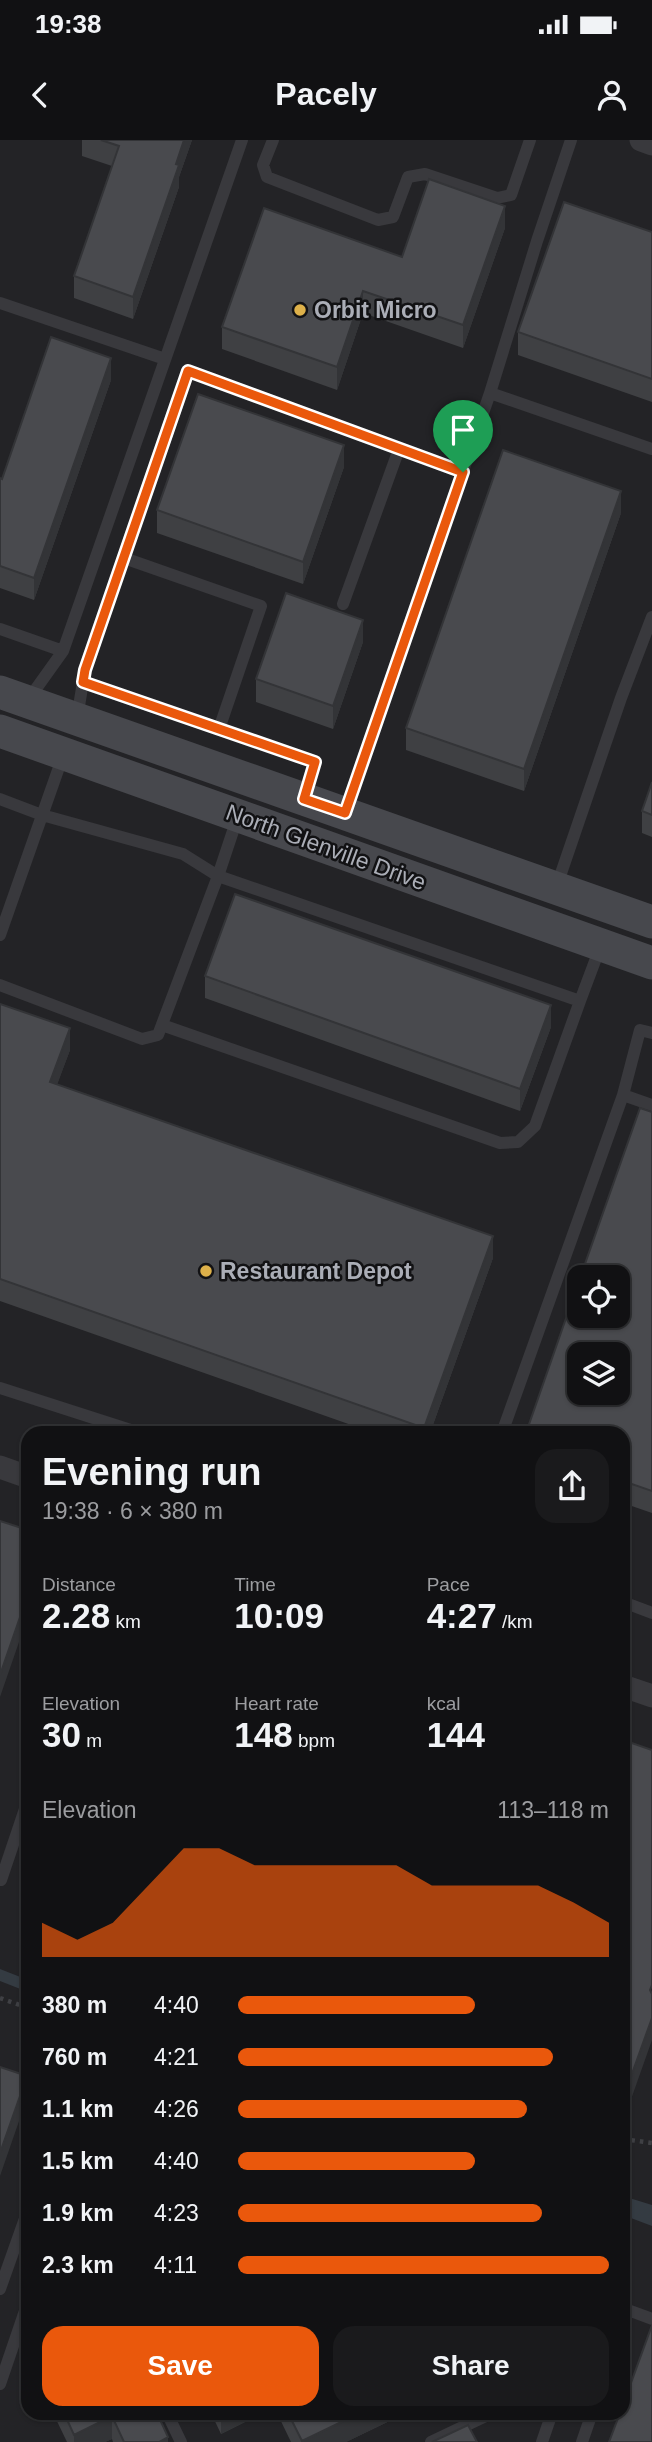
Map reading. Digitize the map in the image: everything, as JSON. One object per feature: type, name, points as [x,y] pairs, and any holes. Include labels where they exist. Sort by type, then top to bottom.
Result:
[{"type":"street","points":[[641,140],[652,144]]},
{"type":"street","points":[[7,733],[13,697]]},
{"type":"street","name":"North Glenville Drive","points":[[13,697],[652,922]]},
{"type":"street","points":[[64,753],[76,719]]},
{"type":"street","name":"North Glenville Drive","points":[[7,733],[652,962]]},
{"type":"street","points":[[333,850],[345,813]]},
{"type":"street","points":[[0,1467],[21,1474]]},
{"type":"street","points":[[630,1688],[652,1696]]},
{"type":"lane","points":[[13,697],[63,650],[242,140]]},
{"type":"lane","points":[[273,140],[263,166],[267,177],[379,220],[393,216],[408,177],[425,174],[497,198],[511,195],[530,140]]},
{"type":"lane","points":[[345,813],[490,393],[571,140]]},
{"type":"lane","points":[[0,303],[165,359]]},
{"type":"lane","points":[[76,719],[83,682],[188,371],[463,472]]},
{"type":"lane","points":[[490,393],[652,449]]},
{"type":"lane","points":[[343,604],[399,449]]},
{"type":"lane","points":[[124,558],[261,606],[219,729]]},
{"type":"lane","points":[[555,888],[652,617]]},
{"type":"lane","points":[[0,629],[63,650]]},
{"type":"lane","points":[[83,682],[315,762],[304,799]]},
{"type":"lane","points":[[0,935],[64,753]]},
{"type":"lane","points":[[0,799],[42,815],[183,854],[218,876],[580,1001]]},
{"type":"lane","points":[[0,985],[142,1039],[158,1035],[238,816]]},
{"type":"lane","points":[[162,1025],[500,1143],[519,1142],[535,1126],[601,944]]},
{"type":"lane","points":[[505,1426],[623,1095],[640,1030],[652,1034]]},
{"type":"lane","points":[[623,1095],[652,1105]]},
{"type":"lane","points":[[0,1388],[118,1426]]},
{"type":"lane","points":[[630,1605],[652,1613]]},
{"type":"lane","points":[[1,1880],[21,1821]]},
{"type":"lane","points":[[0,2289],[21,2230]]},
{"type":"lane","points":[[630,2311],[652,2319]]},
{"type":"lane","points":[[0,2384],[21,2322]]},
{"type":"lane","points":[[170,2420],[181,2442]]},
{"type":"lane","points":[[431,2442],[477,2420]]},
{"type":"lane","points":[[542,2442],[550,2420]]},
{"type":"lane","points":[[582,2442],[590,2420]]},
{"type":"path","points":[[0,1998],[21,2006]]},
{"type":"path","points":[[630,2139],[652,2143]]},
{"type":"shaded area","points":[[0,140],[652,140],[652,2442],[0,2442]]},
{"type":"shaded area","points":[[0,1969],[21,1977],[21,1989],[0,1981]]},
{"type":"shaded area","points":[[630,2198],[652,2205],[652,2226],[630,2218]]},
{"type":"building","points":[[101,140],[184,140],[176,164],[179,165],[133,297],[74,276],[119,146]]},
{"type":"building","points":[[429,179],[505,206],[463,325],[363,291],[337,367],[222,327],[264,208],[402,257]]},
{"type":"building","points":[[564,202],[652,232],[652,379],[518,332]]},
{"type":"building","points":[[51,337],[111,358],[34,578],[0,566],[0,478],[2,479]]},
{"type":"building","points":[[198,394],[344,445],[303,562],[157,510]]},
{"type":"building","points":[[503,450],[621,491],[524,769],[406,728]]},
{"type":"building","points":[[286,593],[363,620],[333,706],[256,679]]},
{"type":"building","points":[[652,782],[652,815],[642,811]]},
{"type":"building","points":[[235,894],[551,1005],[520,1089],[205,976]]},
{"type":"building","points":[[0,1004],[70,1028],[50,1082],[493,1236],[425,1426],[0,1279]]},
{"type":"building","points":[[640,1108],[652,1112],[652,1491],[630,1483],[630,1426],[528,1426],[567,1315],[567,1328],[630,1328],[630,1265],[585,1265]]},
{"type":"building","points":[[0,1521],[21,1528],[21,1614],[0,1675]]},
{"type":"building","points":[[630,1742],[652,1750],[652,2018],[630,2079]]},
{"type":"building","points":[[0,2067],[21,2074],[21,2093],[0,2153]]},
{"type":"building","points":[[652,2325],[652,2442],[609,2442],[617,2420],[630,2420],[630,2386]]},
{"type":"building","points":[[67,2420],[104,2420],[74,2435]]},
{"type":"building","points":[[114,2420],[160,2420],[168,2437],[159,2442],[124,2442]]},
{"type":"building","points":[[292,2420],[346,2420],[302,2441]]},
{"type":"building","points":[[468,2425],[477,2442],[432,2442]]},
{"type":"place","name":"Orbit Micro","points":[[300,310]]},
{"type":"place","name":"Restaurant Depot","points":[[206,1271]]},
{"type":"route","points":[[188,371],[463,472],[345,813],[304,799],[315,762],[83,682],[188,371]]}]
